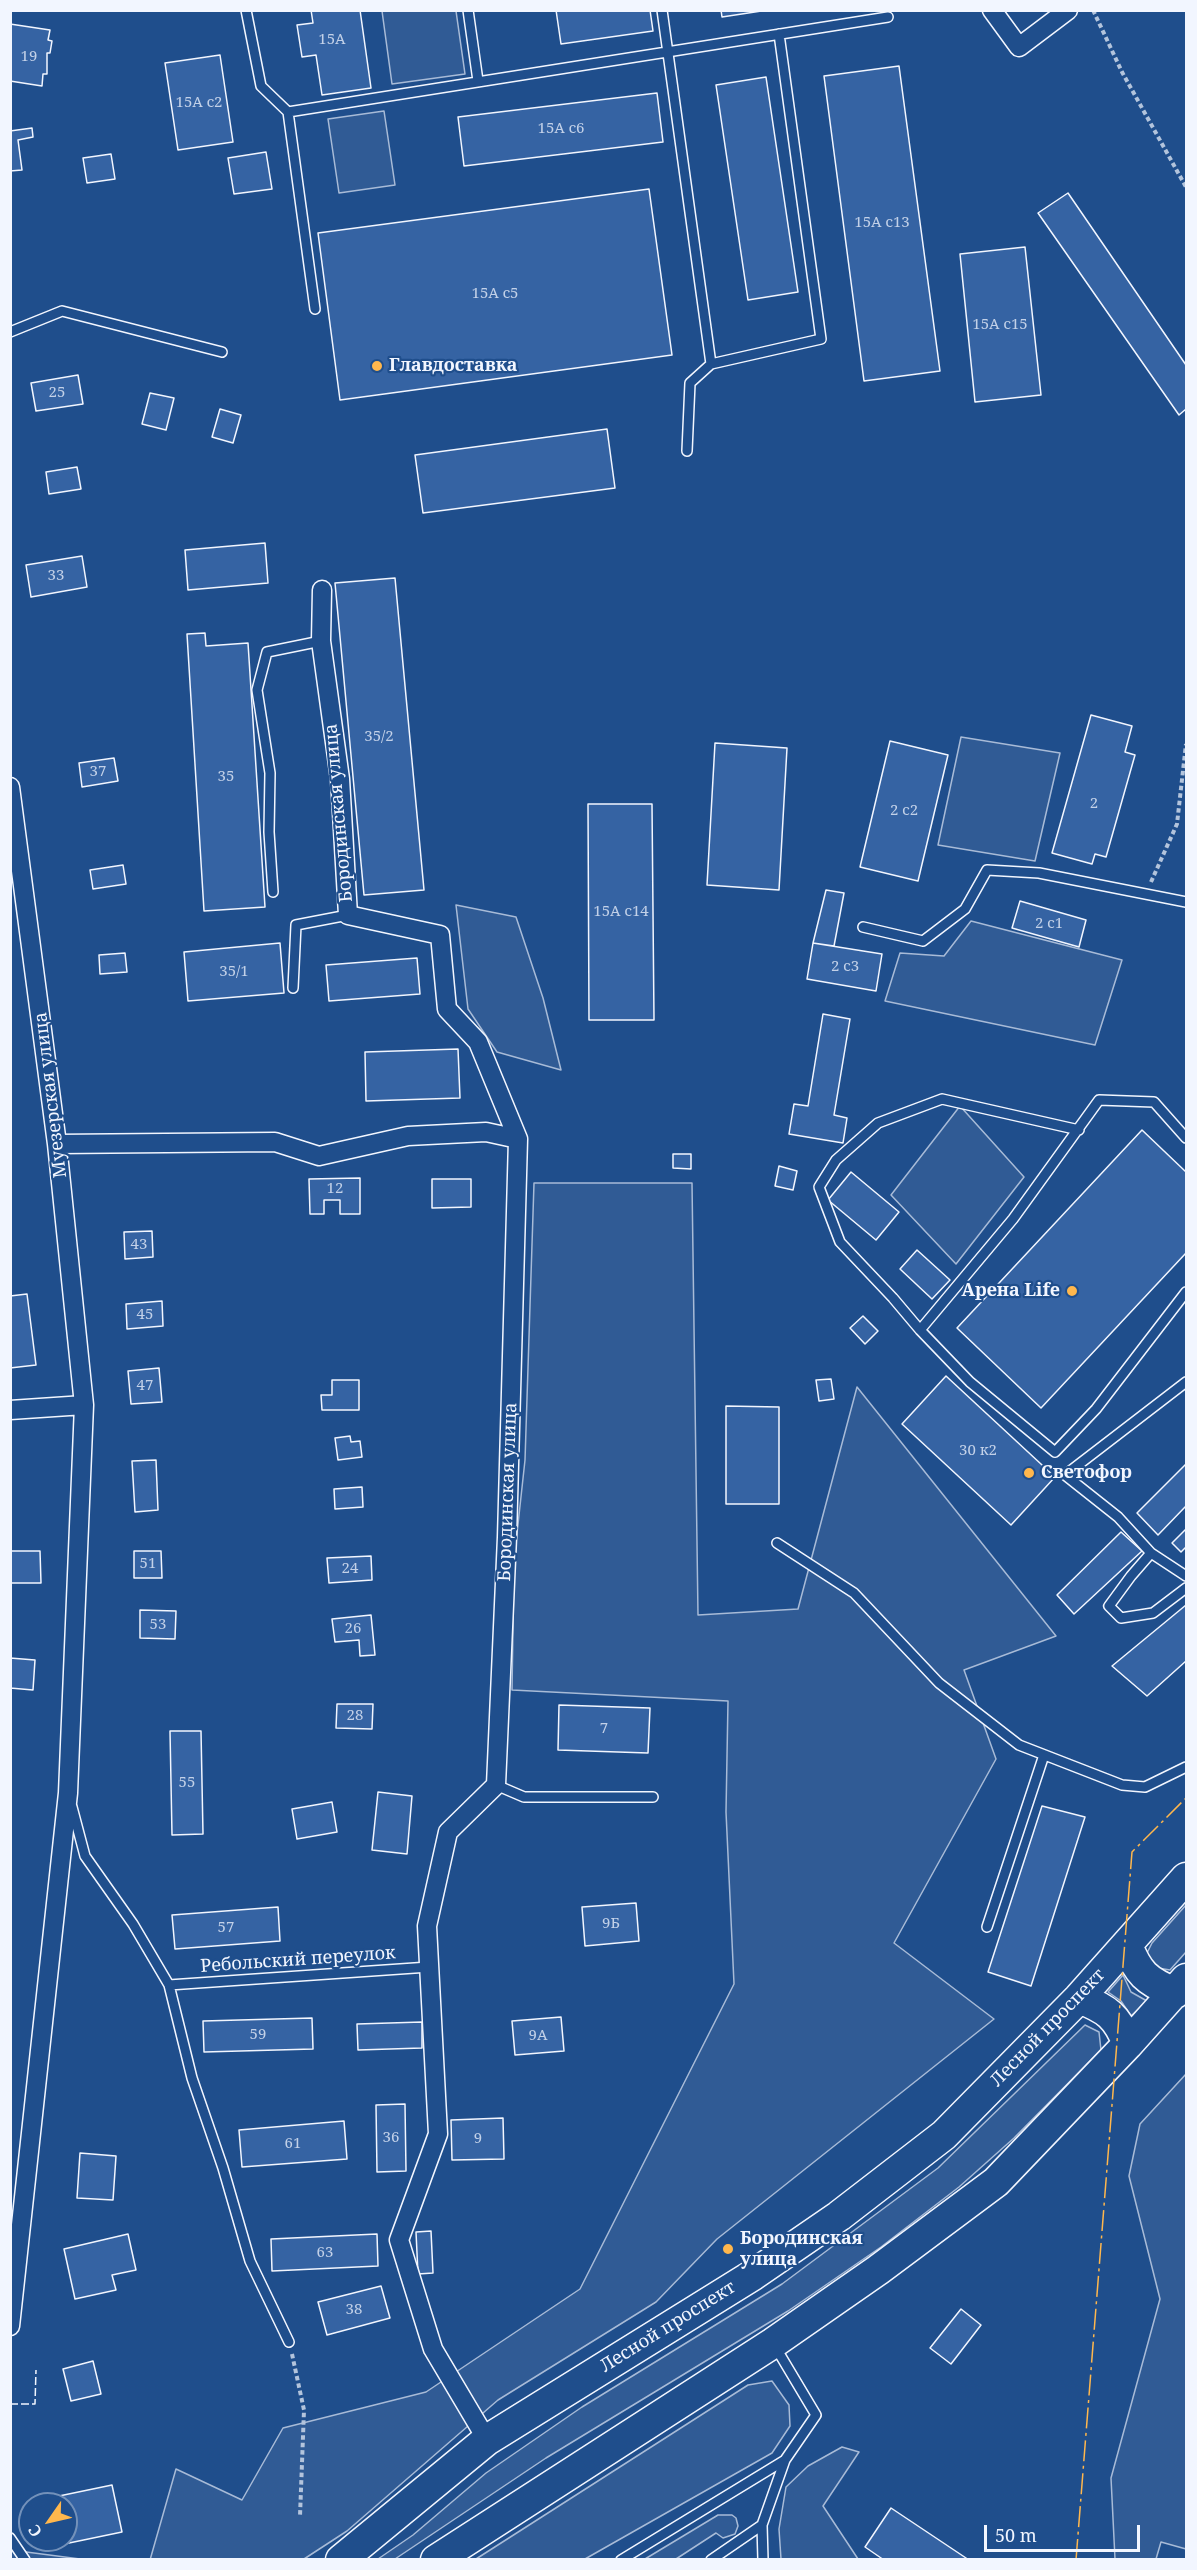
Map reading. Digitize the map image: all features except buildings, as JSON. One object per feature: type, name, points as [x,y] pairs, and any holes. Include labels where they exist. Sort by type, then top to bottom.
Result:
[{"type":"main road","name":"Лесной проспект","points":[[340,2559],[487,2440],[753,2275],[839,2216],[944,2136],[1079,1998],[1186,1878]]},
{"type":"main road","points":[[1127,1944],[1136,1967],[1152,1984],[1181,1986]]},
{"type":"main road","points":[[436,2559],[773,2343],[878,2270],[996,2182],[1181,1986]]},
{"type":"main road","points":[[1079,1998],[1102,2007],[1120,2023],[1128,2044]]},
{"type":"street","points":[[992,10],[1019,47],[1068,10]]},
{"type":"street","name":"Бородинская улица","points":[[322,590],[321,641],[340,779],[348,915],[440,936],[447,1009],[478,1042],[518,1139],[507,1537],[496,1785]]},
{"type":"street","name":"Муезерская улица","points":[[10,786],[18,892],[57,1144],[84,1405],[68,1793],[10,2326]]},
{"type":"street","points":[[57,1144],[275,1142],[319,1156],[408,1136],[486,1132],[518,1139]]},
{"type":"street","points":[[10,1410],[84,1405]]},
{"type":"street","points":[[487,2440],[433,2349],[399,2240],[438,2134],[427,1926],[448,1832],[496,1785]]},
{"type":"lane","points":[[246,10],[261,86],[288,112],[315,309]]},
{"type":"lane","points":[[468,10],[478,81]]},
{"type":"lane","points":[[662,10],[711,364]]},
{"type":"lane","points":[[288,112],[888,17]]},
{"type":"lane","points":[[687,451],[690,383],[711,364],[821,339],[779,34]]},
{"type":"lane","points":[[10,332],[62,310],[222,352]]},
{"type":"lane","points":[[273,892],[269,832],[270,773],[257,690],[267,652],[321,641]]},
{"type":"lane","points":[[863,927],[923,941],[965,909],[987,870],[1039,873],[1186,902]]},
{"type":"lane","points":[[293,988],[296,925],[348,915]]},
{"type":"lane","points":[[1079,1130],[942,1099],[878,1123],[836,1160],[819,1187],[840,1242],[970,1382],[1054,1452],[1096,1409],[1186,1292]]},
{"type":"lane","points":[[920,1330],[1013,1219],[1099,1100],[1154,1102],[1186,1138]]},
{"type":"lane","points":[[1186,1382],[1065,1475],[1118,1517],[1151,1553],[1186,1576]]},
{"type":"lane","points":[[777,1543],[854,1593],[939,1683],[1019,1745],[1122,1785],[1145,1787],[1186,1767]]},
{"type":"lane","points":[[1151,1553],[1109,1606],[1121,1618],[1153,1613],[1186,1588]]},
{"type":"lane","points":[[987,1927],[1044,1755]]},
{"type":"lane","points":[[496,1785],[524,1797],[653,1797]]},
{"type":"lane","points":[[68,1793],[85,1856],[133,1924],[169,1985],[192,2078],[223,2168],[250,2261],[289,2342]]},
{"type":"lane","name":"Ребольский переулок","points":[[169,1985],[429,1967]]},
{"type":"lane","points":[[763,2559],[762,2525],[785,2460],[816,2415],[773,2343]]},
{"type":"lane","points":[[621,2559],[785,2460]]},
{"type":"lane","points":[[711,2559],[762,2525]]},
{"type":"lane","points":[[10,2538],[25,2559]]},
{"type":"path","points":[[1093,10],[1122,72],[1186,187]]},
{"type":"path","points":[[1146,894],[1177,824],[1186,744]]},
{"type":"path","points":[[289,2342],[304,2410],[300,2516]]},
{"type":"shaded area","points":[[382,11],[456,11],[465,74],[392,84]]},
{"type":"shaded area","points":[[384,111],[395,185],[339,193],[328,119]]},
{"type":"shaded area","points":[[961,737],[1060,753],[1035,861],[938,845]]},
{"type":"shaded area","points":[[456,905],[516,917],[543,998],[561,1070],[497,1052],[468,1009]]},
{"type":"shaded area","points":[[971,921],[1122,960],[1095,1045],[885,1001],[900,953],[944,956]]},
{"type":"shaded area","points":[[960,1106],[1024,1177],[956,1264],[891,1195]]},
{"type":"shaded area","points":[[534,1183],[692,1183],[698,1615],[798,1609],[857,1387],[1056,1636],[964,1670],[996,1759],[894,1943],[994,2019],[717,2239],[656,2302],[498,2400],[347,2531],[304,2559],[150,2560],[176,2469],[242,2500],[283,2428],[426,2392],[580,2289],[734,1984],[726,1812],[728,1701],[512,1690],[514,1561],[525,1460]]},
{"type":"shaded area","points":[[1186,1905],[1186,1952],[1170,1970],[1152,1967],[1144,1959],[1152,1943]]},
{"type":"shaded area","points":[[1123,1975],[1131,1992],[1147,2001],[1131,2016],[1121,2001],[1108,1992]]},
{"type":"shaded area","points":[[1085,2025],[1099,2032],[1101,2050],[1014,2138],[959,2187],[881,2247],[788,2311],[546,2458],[395,2559],[378,2559],[413,2535],[486,2473],[582,2407],[782,2284],[938,2168]]},
{"type":"shaded area","points":[[1186,2074],[1186,2549],[1161,2542],[1156,2559],[1115,2559],[1111,2478],[1160,2299],[1129,2176],[1140,2124]]},
{"type":"shaded area","points":[[772,2381],[789,2405],[790,2426],[772,2453],[585,2559],[476,2559],[748,2385]]},
{"type":"shaded area","points":[[842,2447],[859,2452],[823,2506],[858,2559],[781,2559],[779,2529],[786,2487],[808,2466]]},
{"type":"shaded area","points":[[718,2515],[732,2515],[736,2518],[738,2526],[735,2534],[723,2538],[716,2533],[676,2559],[645,2559]]},
{"type":"shaded area","points":[[11,2550],[80,2559],[11,2559]]},
{"type":"fence","points":[[10,2404],[35,2404],[36,2370]]},
{"type":"power","points":[[1076,2560],[1132,1852],[1186,1798]]},
{"type":"place","name":"Главдоставка","points":[[377,366]]},
{"type":"place","name":"Арена Life","points":[[1072,1291]]},
{"type":"place","name":"Светофор","points":[[1029,1473]]},
{"type":"place","name":"Бородинская улица","points":[[728,2249]]}]
